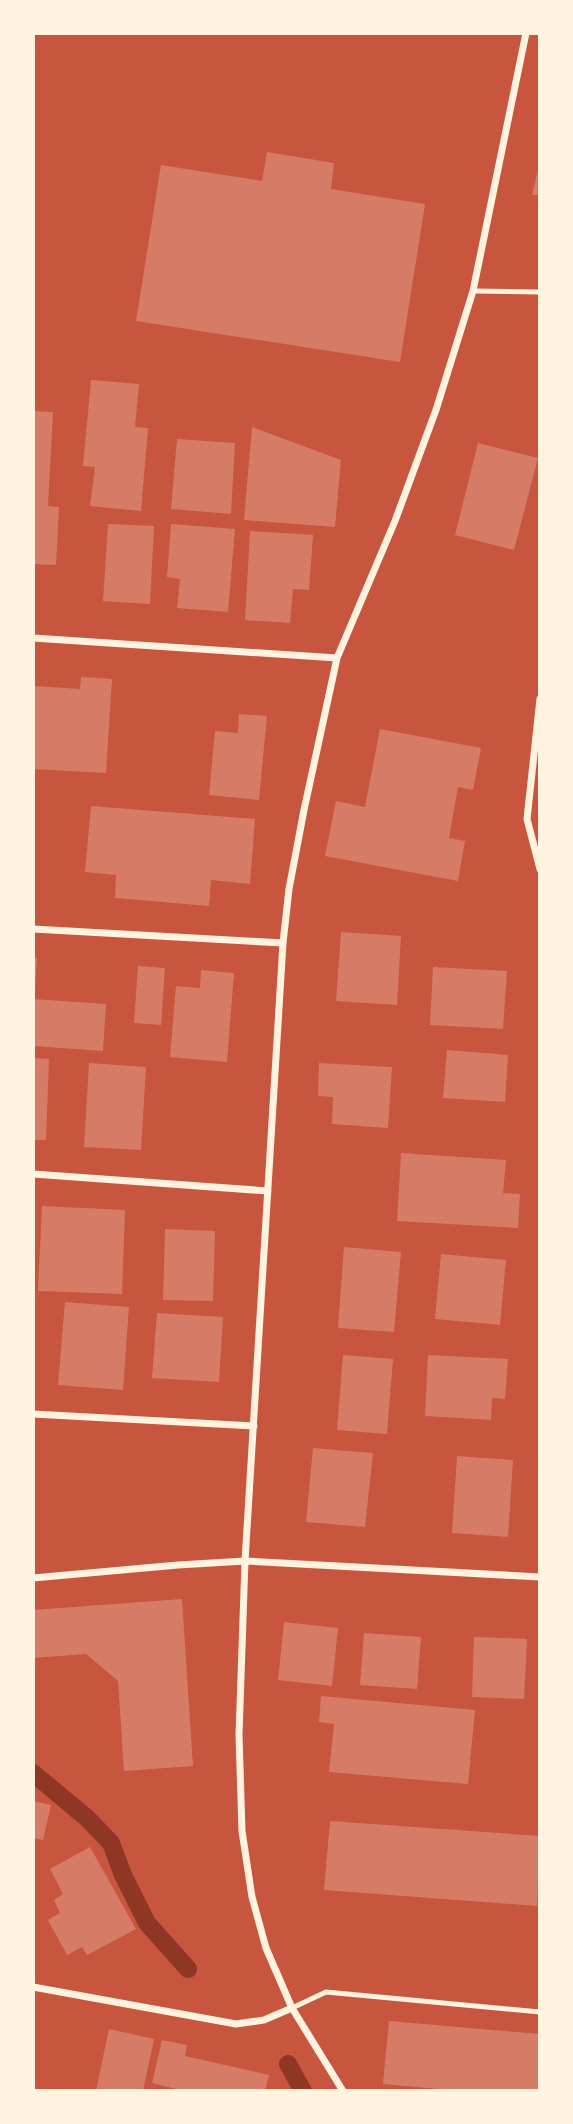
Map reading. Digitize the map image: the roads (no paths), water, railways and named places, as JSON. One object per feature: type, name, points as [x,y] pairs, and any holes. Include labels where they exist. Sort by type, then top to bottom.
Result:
[{"type":"street","points":[[343,2091],[292,2008],[266,1948],[252,1897],[242,1831],[239,1735],[245,1561],[283,943],[289,889],[337,658],[395,521],[436,410],[472,291],[526,33]]},
{"type":"street","points":[[33,638],[337,658]]},
{"type":"street","points":[[540,699],[527,819],[540,869]]},
{"type":"street","points":[[33,929],[283,943]]},
{"type":"street","points":[[33,1174],[268,1191]]},
{"type":"street","points":[[33,1414],[254,1426]]},
{"type":"street","points":[[33,1578],[178,1564],[245,1561],[540,1577]]},
{"type":"street","points":[[33,1987],[236,2024],[264,2020],[292,2008]]},
{"type":"lane","points":[[472,291],[540,292]]},
{"type":"lane","points":[[292,2008],[326,1992],[540,2012]]},
{"type":"waterway","points":[[33,1773],[87,1818],[111,1843],[123,1875],[147,1923],[188,1969]]},
{"type":"waterway","points":[[288,2064],[303,2091]]}]
